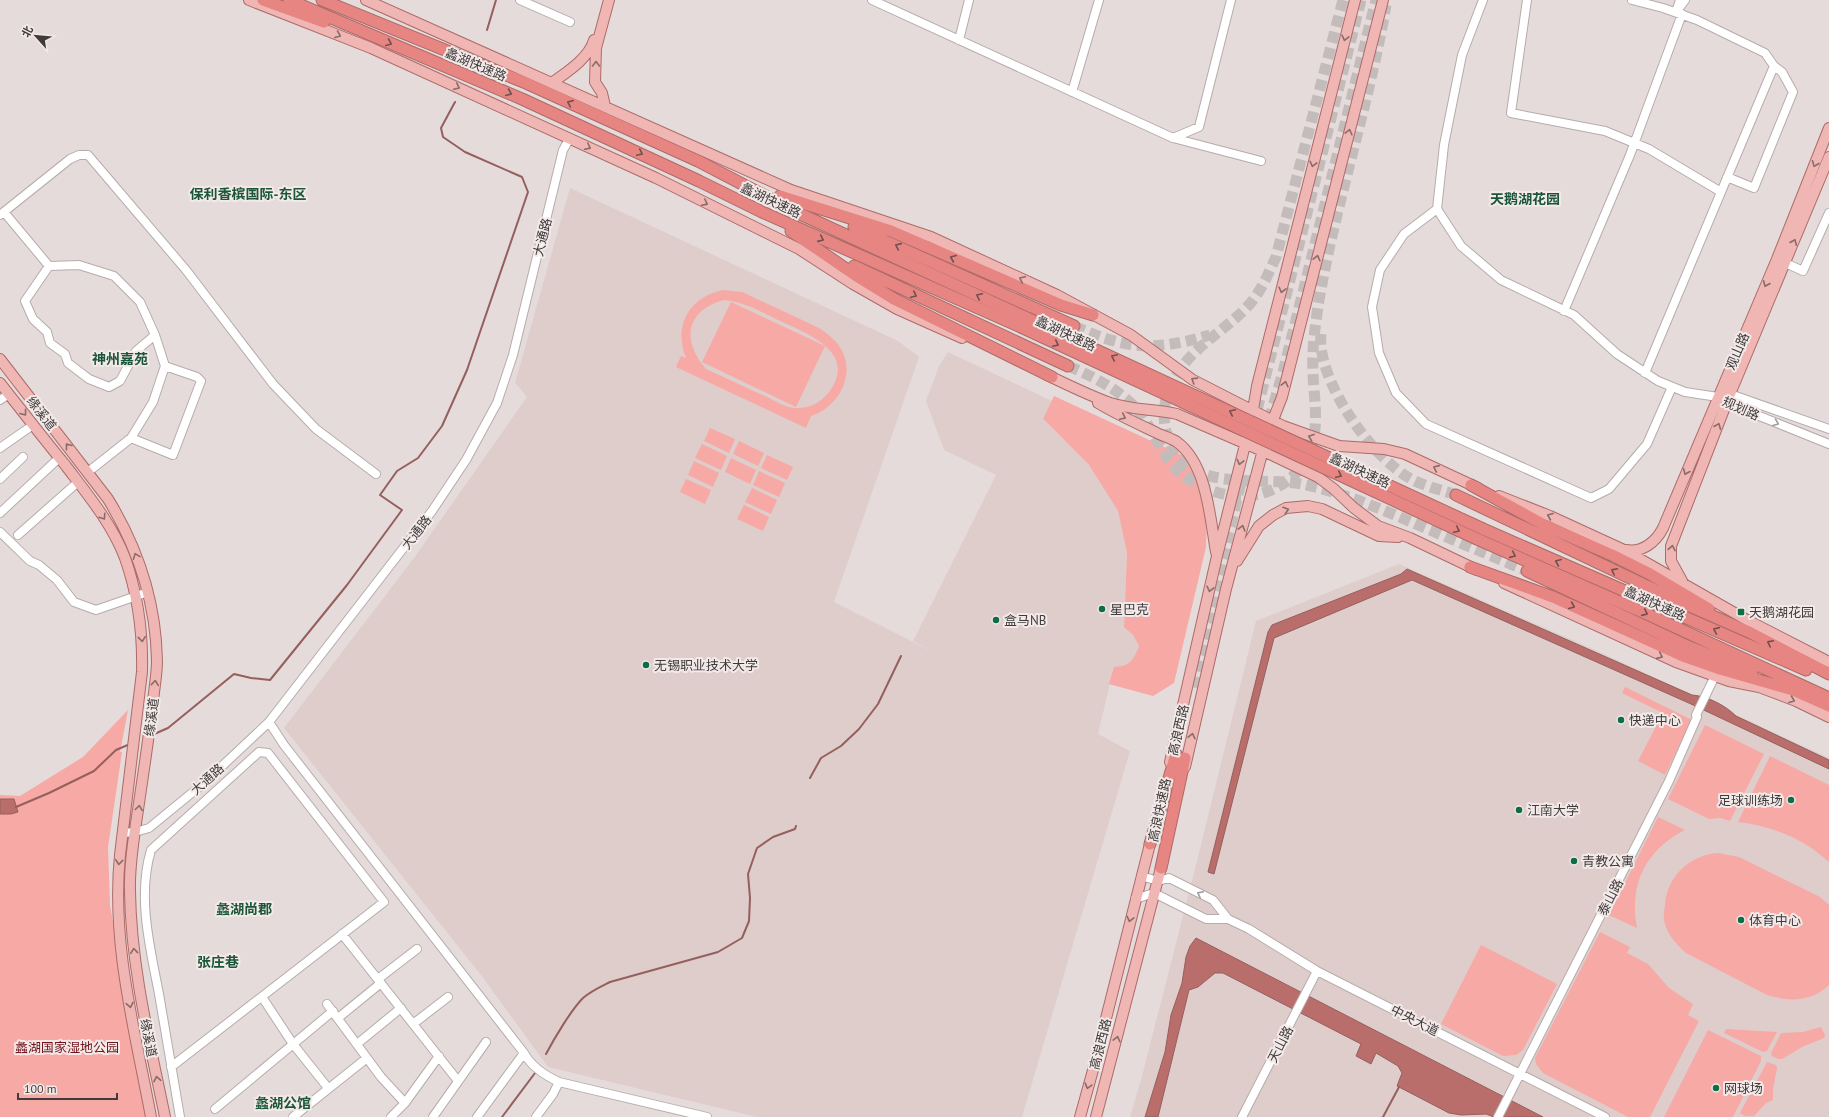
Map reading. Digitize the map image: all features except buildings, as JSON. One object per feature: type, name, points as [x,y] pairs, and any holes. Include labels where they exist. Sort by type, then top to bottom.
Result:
[{"type":"highway","points":[[262,0],[319,20],[363,32]]},
{"type":"highway","name":"蠡湖快速路","points":[[289,0],[522,99],[699,181],[762,212],[1024,323]]},
{"type":"highway","name":"蠡湖快速路","points":[[322,0],[526,83],[744,184],[798,213],[1024,323],[1480,534],[1647,614],[1829,698]]},
{"type":"highway","points":[[339,0],[347,10]]},
{"type":"highway","points":[[744,184],[891,231],[1061,305],[1093,315]]},
{"type":"highway","points":[[803,204],[1074,326]]},
{"type":"highway","points":[[762,212],[816,247],[855,275],[894,299],[1052,377]]},
{"type":"highway","points":[[816,247],[870,275],[1068,366]]},
{"type":"highway","points":[[1471,484],[1546,526],[1614,556],[1650,574],[1749,632],[1829,674]]},
{"type":"highway","points":[[1456,496],[1676,600],[1749,632]]},
{"type":"highway","name":"蠡湖快速路","points":[[1480,534],[1829,679]]},
{"type":"highway","points":[[1470,567],[1553,598],[1683,656],[1720,669],[1793,690]]},
{"type":"highway","points":[[1527,571],[1685,645],[1829,706]]},
{"type":"highway","name":"高浪快速路","points":[[1150,844],[1180,756],[1161,868]]},
{"type":"main road","points":[[250,0],[371,48],[656,178],[799,249],[852,284],[897,309],[1110,403],[1135,408],[1157,409],[1176,414],[1263,451],[1318,477],[1334,488],[1354,508],[1378,526],[1410,538],[1524,594],[1662,656],[1729,681],[1759,688],[1796,702],[1829,717]]},
{"type":"main road","points":[[366,0],[553,82],[791,190],[931,237],[1056,294],[1131,335],[1193,380],[1272,420],[1339,446],[1384,449],[1405,454],[1471,484],[1550,516],[1624,550],[1747,620],[1829,662]]},
{"type":"main road","points":[[553,82],[571,69],[592,47],[605,0]]},
{"type":"main road","points":[[605,106],[602,93],[596,82],[596,48],[609,0]]},
{"type":"main road","name":"高浪西路","points":[[1080,1117],[1150,844],[1217,556],[1253,411],[1257,386],[1355,0]]},
{"type":"main road","name":"高浪西路","points":[[1096,1117],[1158,881],[1226,589],[1272,420],[1282,397],[1383,0]]},
{"type":"main road","name":"观山路","points":[[1683,583],[1670,561],[1671,546],[1781,261],[1829,128]]},
{"type":"main road","name":"观山路","points":[[1624,550],[1635,551],[1658,538],[1718,397],[1829,157]]},
{"type":"main road","name":"缘溪道","points":[[0,359],[88,472],[120,519],[143,575],[148,592],[156,632],[157,663],[151,722],[131,862],[131,922],[137,978],[164,1117]]},
{"type":"main road","name":"缘溪道","points":[[0,383],[78,482],[108,525],[124,557],[136,596],[142,643],[142,672],[118,876],[121,943],[125,982],[152,1117]]},
{"type":"main road","points":[[1066,384],[1116,414],[1176,441],[1187,451],[1202,480],[1208,503],[1217,556]]},
{"type":"main road","points":[[1226,589],[1239,558],[1259,526],[1273,515],[1286,508],[1308,506],[1322,509],[1379,536],[1410,538]]},
{"type":"street","points":[[520,0],[570,22]]},
{"type":"street","points":[[872,0],[1173,138],[1261,161]]},
{"type":"street","points":[[959,40],[969,0]]},
{"type":"street","points":[[1072,92],[1099,0]]},
{"type":"street","points":[[1173,138],[1199,127],[1231,0]]},
{"type":"street","points":[[1484,0],[1462,55],[1444,145],[1437,210],[1461,246],[1501,280],[1574,315],[1617,354],[1658,381],[1685,392],[1718,397]]},
{"type":"street","points":[[1527,0],[1511,113],[1605,131],[1649,149],[1721,192]]},
{"type":"street","points":[[1632,0],[1679,13],[1697,20],[1765,53],[1774,66],[1782,72],[1793,92],[1754,188],[1727,177]]},
{"type":"street","points":[[1679,13],[1680,0]]},
{"type":"street","points":[[1564,311],[1620,180],[1679,13],[1685,0]]},
{"type":"street","points":[[1645,373],[1774,66]]},
{"type":"street","name":"大通路","points":[[122,833],[135,832],[149,828],[204,783],[269,722],[432,512],[466,460],[497,403],[512,355],[563,150],[570,138]]},
{"type":"street","points":[[49,266],[2,213],[70,160],[79,155],[88,155],[186,270],[273,384],[316,429],[376,474]]},
{"type":"street","points":[[1437,210],[1404,234],[1380,270],[1372,307],[1379,353],[1396,393],[1426,424],[1591,498],[1609,489],[1647,444],[1672,387]]},
{"type":"street","points":[[1781,261],[1803,271],[1829,213]]},
{"type":"street","points":[[49,266],[79,265],[114,276],[140,302],[155,335],[165,366],[153,402],[131,438],[88,472]]},
{"type":"street","points":[[49,266],[25,301],[33,319],[47,332],[50,343],[65,354],[68,362],[89,379],[109,387],[120,382],[136,351],[155,335]]},
{"type":"street","points":[[131,438],[172,455],[201,381],[197,377],[165,366]]},
{"type":"street","points":[[0,400],[9,394]]},
{"type":"street","name":"规划路","points":[[1718,397],[1728,398],[1829,429]]},
{"type":"street","name":"规划路","points":[[1728,398],[1829,444]]},
{"type":"street","points":[[0,448],[33,425]]},
{"type":"street","points":[[0,479],[23,458]]},
{"type":"street","points":[[0,513],[59,458]]},
{"type":"street","points":[[18,535],[78,482]]},
{"type":"street","points":[[0,532],[30,561],[38,565],[57,580],[74,602],[96,610],[148,592]]},
{"type":"street","name":"泰山路","points":[[1498,1117],[1669,781],[1697,717],[1696,714],[1715,676]]},
{"type":"street","points":[[269,722],[284,745],[527,1058],[548,1077],[559,1082],[707,1117]]},
{"type":"street","points":[[171,1067],[384,902],[268,753],[259,752],[152,850],[146,866],[145,911],[171,1067],[180,1117]]},
{"type":"street","points":[[1141,876],[1158,881],[1169,878],[1213,900],[1228,919]]},
{"type":"street","points":[[1136,899],[1154,893],[1206,918],[1228,919]]},
{"type":"street","name":"中央大道","points":[[1228,919],[1249,929],[1318,970],[1605,1117]]},
{"type":"street","points":[[342,934],[458,1081]]},
{"type":"street","points":[[338,1018],[417,949]]},
{"type":"street","name":"天山路","points":[[1242,1117],[1318,970]]},
{"type":"street","points":[[262,996],[293,1044],[328,1088]]},
{"type":"street","points":[[413,1024],[448,997]]},
{"type":"street","points":[[327,1004],[381,1077],[405,1102]]},
{"type":"street","points":[[357,1044],[401,1008]]},
{"type":"street","points":[[214,1109],[333,1011]]},
{"type":"street","points":[[433,1117],[486,1042]]},
{"type":"street","points":[[477,1117],[524,1053]]},
{"type":"street","points":[[391,1117],[405,1102],[439,1056]]},
{"type":"street","points":[[293,1117],[367,1058]]},
{"type":"street","points":[[536,1117],[559,1082]]},
{"type":"shaded area","name":"无锡职业技术大学","points":[[570,188],[898,341],[919,357],[834,602],[941,656],[913,641],[996,475],[944,450],[926,401],[939,366],[948,352],[1052,401],[1043,420],[1089,465],[1118,511],[1127,553],[1124,626],[1133,635],[1139,646],[1134,660],[1123,667],[1114,667],[1098,734],[1130,751],[1022,1117],[757,1117],[548,1067],[481,975],[284,728],[414,558],[527,397],[515,383]]},
{"type":"shaded area","name":"江南大学","points":[[1399,564],[1593,649],[1829,758],[1829,1117],[1130,1117],[1141,1080],[1197,861],[1256,621]]},
{"type":"shaded area","points":[[1407,569],[1692,695],[1704,697],[1716,702],[1727,708],[1736,716],[1829,760],[1829,769],[1691,704],[1412,580],[1274,638],[1214,874],[1208,872],[1268,632],[1272,625],[1401,574]]},
{"type":"shaded area","points":[[0,799],[14,799],[18,812],[11,814],[0,814]]},
{"type":"shaded area","points":[[1196,938],[1543,1117],[1494,1117],[1486,1114],[1461,1115],[1449,1113],[1397,1086],[1402,1073],[1398,1066],[1376,1053],[1371,1064],[1356,1056],[1361,1044],[1223,973],[1215,973],[1198,987],[1189,990],[1158,1117],[1145,1117],[1165,1052],[1171,1015],[1182,983],[1186,957],[1190,946]]},
{"type":"green space","points":[[723,290],[742,292],[819,328],[831,337],[841,348],[845,358],[846,367],[846,377],[843,385],[839,394],[827,408],[811,416],[806,428],[676,367],[681,356],[686,358],[682,346],[682,335],[683,324],[687,315],[693,306],[701,299]],"holes":[[[724,300],[758,310],[802,331],[825,346],[833,355],[838,366],[837,378],[826,396],[809,406],[795,408],[780,404],[706,369],[693,348],[691,328],[695,319],[702,311],[711,305]]]},
{"type":"green space","points":[[731,302],[825,346],[796,407],[702,362]]},
{"type":"green space","points":[[1054,396],[1186,457],[1196,476],[1207,518],[1206,547],[1174,683],[1153,696],[1109,684],[1114,667],[1130,662],[1139,646],[1133,635],[1124,627],[1127,553],[1118,511],[1089,465],[1043,419]]},
{"type":"green space","points":[[710,428],[735,439],[729,453],[704,441]]},
{"type":"green space","points":[[739,441],[764,453],[758,466],[733,454]]},
{"type":"green space","points":[[702,444],[727,456],[721,470],[695,458]]},
{"type":"green space","points":[[767,455],[793,467],[787,480],[761,468]]},
{"type":"green space","points":[[731,458],[756,470],[750,484],[725,472]]},
{"type":"green space","points":[[694,461],[719,473],[713,487],[688,475]]},
{"type":"green space","points":[[759,471],[785,483],[779,497],[753,485]]},
{"type":"green space","points":[[686,479],[711,490],[705,504],[680,492]]},
{"type":"green space","points":[[752,488],[777,500],[771,514],[745,502]]},
{"type":"green space","points":[[744,505],[769,517],[763,531],[737,519]]},
{"type":"green space","points":[[1625,687],[1692,720],[1665,775],[1638,761],[1663,713],[1622,693]]},
{"type":"green space","name":"蠡湖国家湿地公园","points":[[128,710],[120,752],[122,752],[108,847],[110,905],[146,1117],[0,1117],[0,795],[20,796],[83,757]]},
{"type":"green space","points":[[1705,725],[1764,754],[1730,821],[1720,818],[1709,819],[1668,799]]},
{"type":"green space","name":"足球训练场","points":[[1770,756],[1829,785],[1829,862],[1809,846],[1786,834],[1751,824],[1738,822]]},
{"type":"green space","points":[[1658,817],[1685,830],[1671,838],[1660,848],[1650,858],[1643,870],[1638,883],[1636,897],[1635,912],[1637,928],[1609,915]]},
{"type":"green space","name":"体育中心","points":[[1718,853],[1739,857],[1820,897],[1829,905],[1829,985],[1822,991],[1815,995],[1800,999],[1784,999],[1767,995],[1686,953],[1673,940],[1664,922],[1664,910],[1670,885],[1675,876],[1689,863],[1698,858]]},
{"type":"green space","points":[[1600,932],[1630,947],[1627,953],[1648,964],[1669,988],[1693,1004],[1688,1015],[1699,1021],[1650,1117],[1628,1117],[1543,1073],[1536,1064],[1535,1058]]},
{"type":"green space","points":[[1481,945],[1557,984],[1523,1050],[1516,1055],[1503,1056],[1441,1024]]},
{"type":"green space","points":[[1821,1027],[1825,1035],[1824,1038],[1802,1047],[1782,1059],[1772,1056],[1771,1053],[1781,1033],[1803,1032]]},
{"type":"green space","points":[[1726,1029],[1777,1032],[1767,1051],[1763,1052],[1724,1033]]},
{"type":"green space","name":"网球场","points":[[1708,1030],[1761,1056],[1761,1061],[1733,1117],[1664,1117]]},
{"type":"green space","points":[[1767,1062],[1776,1065],[1777,1068],[1773,1089],[1773,1100],[1766,1103],[1754,1116],[1745,1116],[1740,1113]]},
{"type":"waterway","points":[[487,30],[496,0]]},
{"type":"waterway","points":[[152,735],[168,728],[234,674],[270,680],[347,585],[402,510],[380,495],[397,471],[418,458],[442,426],[467,370],[528,192],[522,177],[465,152],[443,137],[441,128],[455,102]]},
{"type":"waterway","points":[[810,778],[821,758],[841,746],[859,729],[878,704],[901,656]]},
{"type":"waterway","points":[[16,807],[94,771],[116,750],[130,744]]},
{"type":"waterway","points":[[546,1054],[573,1010],[583,998],[592,991],[610,982],[718,952],[742,938],[749,921],[750,898],[748,874],[757,848],[773,837],[795,829],[796,826]]},
{"type":"waterway","points":[[502,1117],[535,1073]]},
{"type":"waterway","points":[[1383,1117],[1399,1087]]},
{"type":"tunnel","points":[[1343,0],[1276,257],[1264,283],[1253,301],[1237,317],[1193,354],[1183,365],[1175,378],[1165,403],[1164,422],[1166,432],[1173,449],[1179,457],[1186,464],[1197,471],[1210,476],[1225,479],[1289,482],[1331,491],[1388,512],[1527,571]]},
{"type":"tunnel","points":[[1257,410],[1361,0]]},
{"type":"tunnel","points":[[1269,420],[1283,372],[1376,0]]},
{"type":"tunnel","points":[[1068,366],[1103,383],[1134,406],[1150,428],[1162,450],[1177,470],[1204,488],[1228,495],[1254,495],[1267,492],[1289,479],[1298,471],[1306,460],[1314,437],[1316,414],[1313,367],[1314,343],[1318,306],[1325,268],[1333,230],[1371,80],[1386,5]]},
{"type":"tunnel","points":[[1074,326],[1110,340],[1141,346],[1173,344],[1210,335]]},
{"type":"tunnel","points":[[1321,334],[1322,353],[1337,395],[1350,417],[1365,437],[1397,470],[1413,480],[1429,487],[1456,495]]},
{"type":"tunnel","points":[[1192,687],[1241,482]]},
{"type":"place","name":"星巴克","points":[[1102,609]]},
{"type":"place","name":"天鹅湖花园","points":[[1741,612]]},
{"type":"place","name":"盒马NB","points":[[996,620]]},
{"type":"place","name":"无锡职业技术大学","points":[[646,665]]},
{"type":"place","name":"快递中心","points":[[1621,720]]},
{"type":"place","name":"足球训练场","points":[[1791,800]]},
{"type":"place","name":"江南大学","points":[[1519,810]]},
{"type":"place","name":"青教公寓","points":[[1574,861]]},
{"type":"place","name":"体育中心","points":[[1741,920]]},
{"type":"place","name":"网球场","points":[[1716,1088]]},
{"type":"district","name":"保利香槟国际-东区","points":[[248,194]]},
{"type":"district","name":"天鹅湖花园","points":[[1525,199]]},
{"type":"district","name":"神州嘉苑","points":[[120,359]]},
{"type":"district","name":"蠡湖尚郡","points":[[244,909]]},
{"type":"district","name":"张庄巷","points":[[218,962]]},
{"type":"district","name":"蠡湖公馆","points":[[283,1103]]}]
